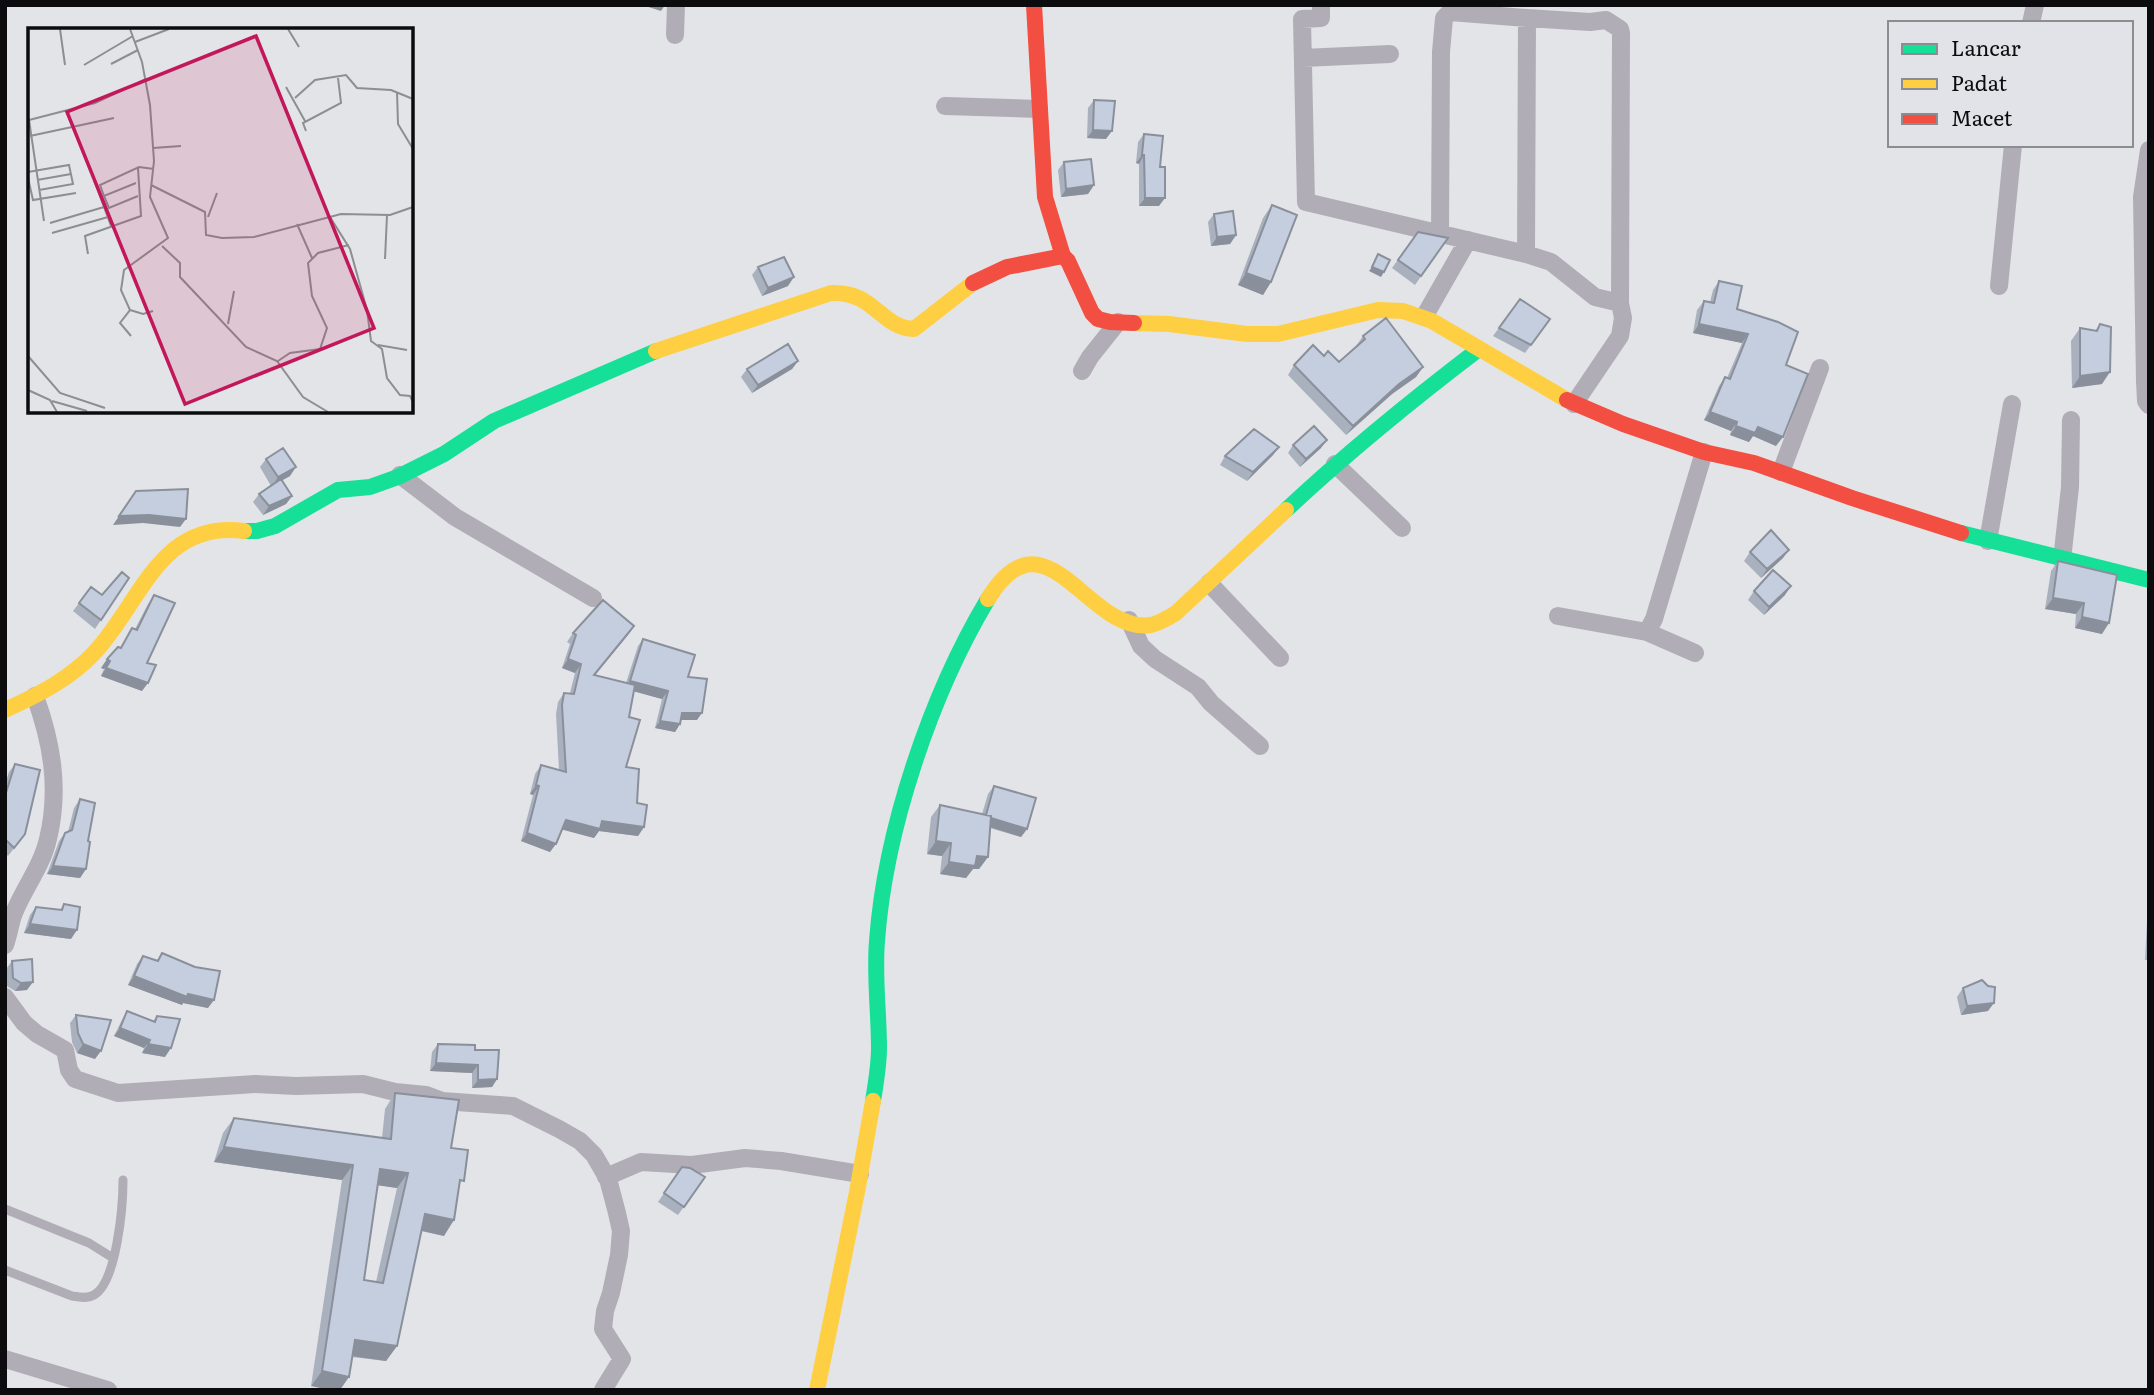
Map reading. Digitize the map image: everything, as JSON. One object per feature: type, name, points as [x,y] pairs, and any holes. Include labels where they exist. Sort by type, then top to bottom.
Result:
[{"type":"street","points":[[675,35],[676,5]]},
{"type":"street","points":[[1034,5],[1045,197],[1063,256],[1068,261],[1094,316],[1118,322],[1169,324],[1247,334],[1278,334],[1378,310],[1403,311],[1424,317],[1574,404],[1623,424],[1704,452],[1729,456],[1781,472],[1852,498],[1989,541],[2149,580]]},
{"type":"street","points":[[1321,5],[1321,18],[1302,19],[1306,202],[1551,262],[1595,297],[1620,303]]},
{"type":"street","points":[[1440,233],[1441,52],[1444,18],[1450,12],[1590,22],[1606,20],[1621,30],[1620,303],[1623,318],[1620,336],[1574,404]]},
{"type":"street","points":[[1526,254],[1527,18]]},
{"type":"street","points":[[1303,58],[1390,54]]},
{"type":"street","points":[[945,106],[1039,109]]},
{"type":"street","points":[[1999,286],[2013,147]]},
{"type":"street","points":[[2149,150],[2142,197],[2145,381],[2146,401],[2149,405]]},
{"type":"street","points":[[1424,317],[1468,240]]},
{"type":"street","points":[[5,710],[35,696],[87,662],[111,633],[146,582],[176,548],[218,529],[247,533],[262,531],[294,519],[338,490],[373,487],[400,475],[466,441],[491,422],[570,386],[700,334],[779,312],[819,295],[836,292],[858,295],[897,325],[909,330],[914,329],[971,283],[998,270],[1063,256]]},
{"type":"street","points":[[1082,371],[1090,356],[1118,322]]},
{"type":"street","points":[[817,1390],[878,1072],[876,967],[885,868],[923,739],[958,656],[982,608],[1004,577],[1021,565],[1030,564],[1057,572],[1092,596],[1116,617],[1148,625],[1167,619],[1177,613],[1335,464],[1413,399],[1479,349]]},
{"type":"street","points":[[1781,472],[1821,368]]},
{"type":"street","points":[[1989,541],[2012,404]]},
{"type":"street","points":[[2062,560],[2070,487],[2071,420]]},
{"type":"street","points":[[1647,632],[1654,619],[1704,452]]},
{"type":"street","points":[[1335,464],[1402,528]]},
{"type":"street","points":[[400,475],[463,522],[593,598]]},
{"type":"street","points":[[1209,583],[1280,658]]},
{"type":"street","points":[[1558,616],[1647,632],[1695,653]]},
{"type":"street","points":[[1129,620],[1141,646],[1155,659],[1198,687],[1211,703],[1259,746]]},
{"type":"street","points":[[5,945],[14,915],[48,841],[54,795],[55,782],[43,717],[35,696]]},
{"type":"street","points":[[5,997],[24,1023],[65,1050],[71,1075],[86,1084],[118,1093],[255,1084],[296,1087],[363,1084],[395,1092],[426,1095],[442,1101],[513,1107],[580,1141],[594,1155],[606,1177],[621,1231],[619,1255],[603,1329],[622,1359],[603,1390]]},
{"type":"street","points":[[606,1177],[641,1162],[692,1165],[744,1158],[860,1174]]},
{"type":"street","points":[[5,1359],[108,1390]]},
{"type":"lane","points":[[5,1270],[72,1296],[96,1294],[107,1279],[113,1258],[123,1180]]},
{"type":"lane","points":[[5,1209],[89,1243],[113,1258]]},
{"type":"building","points":[[1094,100],[1115,101],[1112,131],[1093,130]]},
{"type":"building","points":[[1144,134],[1163,136],[1160,167],[1165,167],[1165,198],[1145,198],[1142,155]]},
{"type":"building","points":[[1091,159],[1094,185],[1066,189],[1064,162]]},
{"type":"building","points":[[1272,205],[1297,215],[1271,282],[1246,273]]},
{"type":"building","points":[[1233,211],[1236,235],[1217,237],[1214,214]]},
{"type":"building","points":[[1418,232],[1448,238],[1421,276],[1398,260]]},
{"type":"building","points":[[1378,254],[1390,260],[1384,272],[1372,267]]},
{"type":"building","points":[[784,257],[794,277],[768,288],[758,267]]},
{"type":"building","points":[[1719,281],[1742,286],[1737,309],[1778,322],[1798,332],[1786,365],[1808,374],[1783,437],[1758,427],[1755,433],[1736,426],[1737,422],[1710,412],[1725,377],[1730,379],[1748,334],[1699,324],[1704,301],[1714,303]]},
{"type":"building","points":[[1520,299],[1550,319],[1531,345],[1499,328]]},
{"type":"building","points":[[1386,318],[1423,367],[1399,384],[1353,426],[1294,365],[1313,345],[1324,356],[1328,351],[1339,362],[1365,339],[1363,336]]},
{"type":"building","points":[[2100,324],[2111,327],[2110,372],[2080,376],[2080,328],[2097,331]]},
{"type":"building","points":[[788,344],[798,361],[758,385],[747,369]]},
{"type":"building","points":[[1314,426],[1327,440],[1306,459],[1293,445]]},
{"type":"building","points":[[1254,429],[1279,447],[1253,472],[1225,456]]},
{"type":"building","points":[[283,448],[296,467],[278,477],[266,459]]},
{"type":"building","points":[[281,479],[292,496],[269,506],[259,494]]},
{"type":"building","points":[[188,489],[186,519],[149,515],[119,516],[136,491]]},
{"type":"building","points":[[1771,530],[1789,550],[1767,569],[1750,552]]},
{"type":"building","points":[[2058,561],[2117,575],[2109,623],[2082,617],[2084,603],[2053,598]]},
{"type":"building","points":[[1773,570],[1791,586],[1769,607],[1754,591]]},
{"type":"building","points":[[122,572],[129,578],[101,620],[79,603],[91,587],[102,595]]},
{"type":"building","points":[[154,595],[175,603],[147,663],[156,665],[148,683],[106,668],[110,661],[107,659],[118,647],[121,648],[132,628],[137,630]]},
{"type":"building","points":[[603,600],[634,626],[594,675],[635,685],[629,717],[640,720],[626,767],[639,769],[637,803],[647,805],[644,827],[602,821],[600,829],[566,820],[556,844],[527,833],[539,786],[536,785],[541,765],[566,772],[562,705],[564,693],[574,694],[581,664],[568,659],[576,635],[573,633]]},
{"type":"building","points":[[643,639],[695,655],[688,677],[707,679],[702,713],[682,713],[680,724],[660,721],[668,691],[630,681]]},
{"type":"building","points":[[15,764],[40,770],[25,834],[14,848],[5,839],[5,796]]},
{"type":"building","points":[[994,786],[1036,798],[1027,829],[986,815]]},
{"type":"building","points":[[80,799],[95,803],[86,869],[53,866],[65,833],[72,830]]},
{"type":"building","points":[[940,805],[991,816],[988,857],[977,856],[975,866],[949,862],[951,843],[936,841]]},
{"type":"building","points":[[64,904],[80,907],[77,930],[30,924],[36,907],[62,910]]},
{"type":"building","points":[[162,953],[195,967],[220,971],[214,1000],[188,994],[187,997],[134,976],[143,956],[158,961]]},
{"type":"building","points":[[32,959],[33,982],[21,983],[13,978],[12,961]]},
{"type":"building","points":[[1982,980],[1988,986],[1995,987],[1994,1003],[1967,1006],[1963,988]]},
{"type":"building","points":[[127,1011],[155,1022],[157,1016],[180,1019],[171,1048],[148,1044],[150,1040],[120,1028]]},
{"type":"building","points":[[76,1015],[111,1020],[101,1051],[83,1044],[78,1033]]},
{"type":"building","points":[[438,1044],[475,1045],[475,1050],[499,1050],[497,1079],[478,1080],[478,1065],[436,1063]]},
{"type":"building","points":[[395,1093],[459,1100],[451,1148],[468,1150],[464,1181],[460,1180],[454,1220],[425,1214],[397,1346],[355,1340],[349,1377],[322,1371],[353,1165],[224,1147],[234,1118],[391,1139]],"holes":[[[380,1169],[408,1173],[383,1283],[364,1280]]]},
{"type":"building","points":[[682,1167],[690,1168],[705,1177],[684,1207],[664,1193]]},
{"type":"traffic: fast","points":[[1286,510],[1381,427],[1479,349]]},
{"type":"traffic: fast","points":[[244,531],[275,526],[338,490],[370,487],[398,477],[444,454],[494,421],[656,351]]},
{"type":"traffic: fast","points":[[1961,533],[2149,580]]},
{"type":"traffic: fast","points":[[873,1101],[879,1054],[877,941],[890,854],[914,764],[930,720],[967,636],[988,599]]},
{"type":"traffic: slow","points":[[656,351],[831,293],[858,298],[893,323],[914,329],[973,283]]},
{"type":"traffic: slow","points":[[1134,323],[1169,324],[1247,334],[1278,334],[1378,310],[1403,311],[1432,321],[1567,400]]},
{"type":"traffic: slow","points":[[988,599],[1009,573],[1029,564],[1048,568],[1068,580],[1107,612],[1128,623],[1151,625],[1176,613],[1286,510]]},
{"type":"traffic: slow","points":[[5,710],[53,686],[85,662],[111,632],[155,569],[172,552],[191,538],[215,531],[244,531]]},
{"type":"traffic: slow","points":[[817,1390],[873,1101]]},
{"type":"traffic: jam","points":[[1034,5],[1045,197],[1063,256],[1068,261],[1092,313],[1098,319],[1134,323]]},
{"type":"traffic: jam","points":[[973,283],[1007,267],[1063,256]]},
{"type":"traffic: jam","points":[[1567,400],[1623,424],[1704,452],[1754,463],[1961,533]]}]
